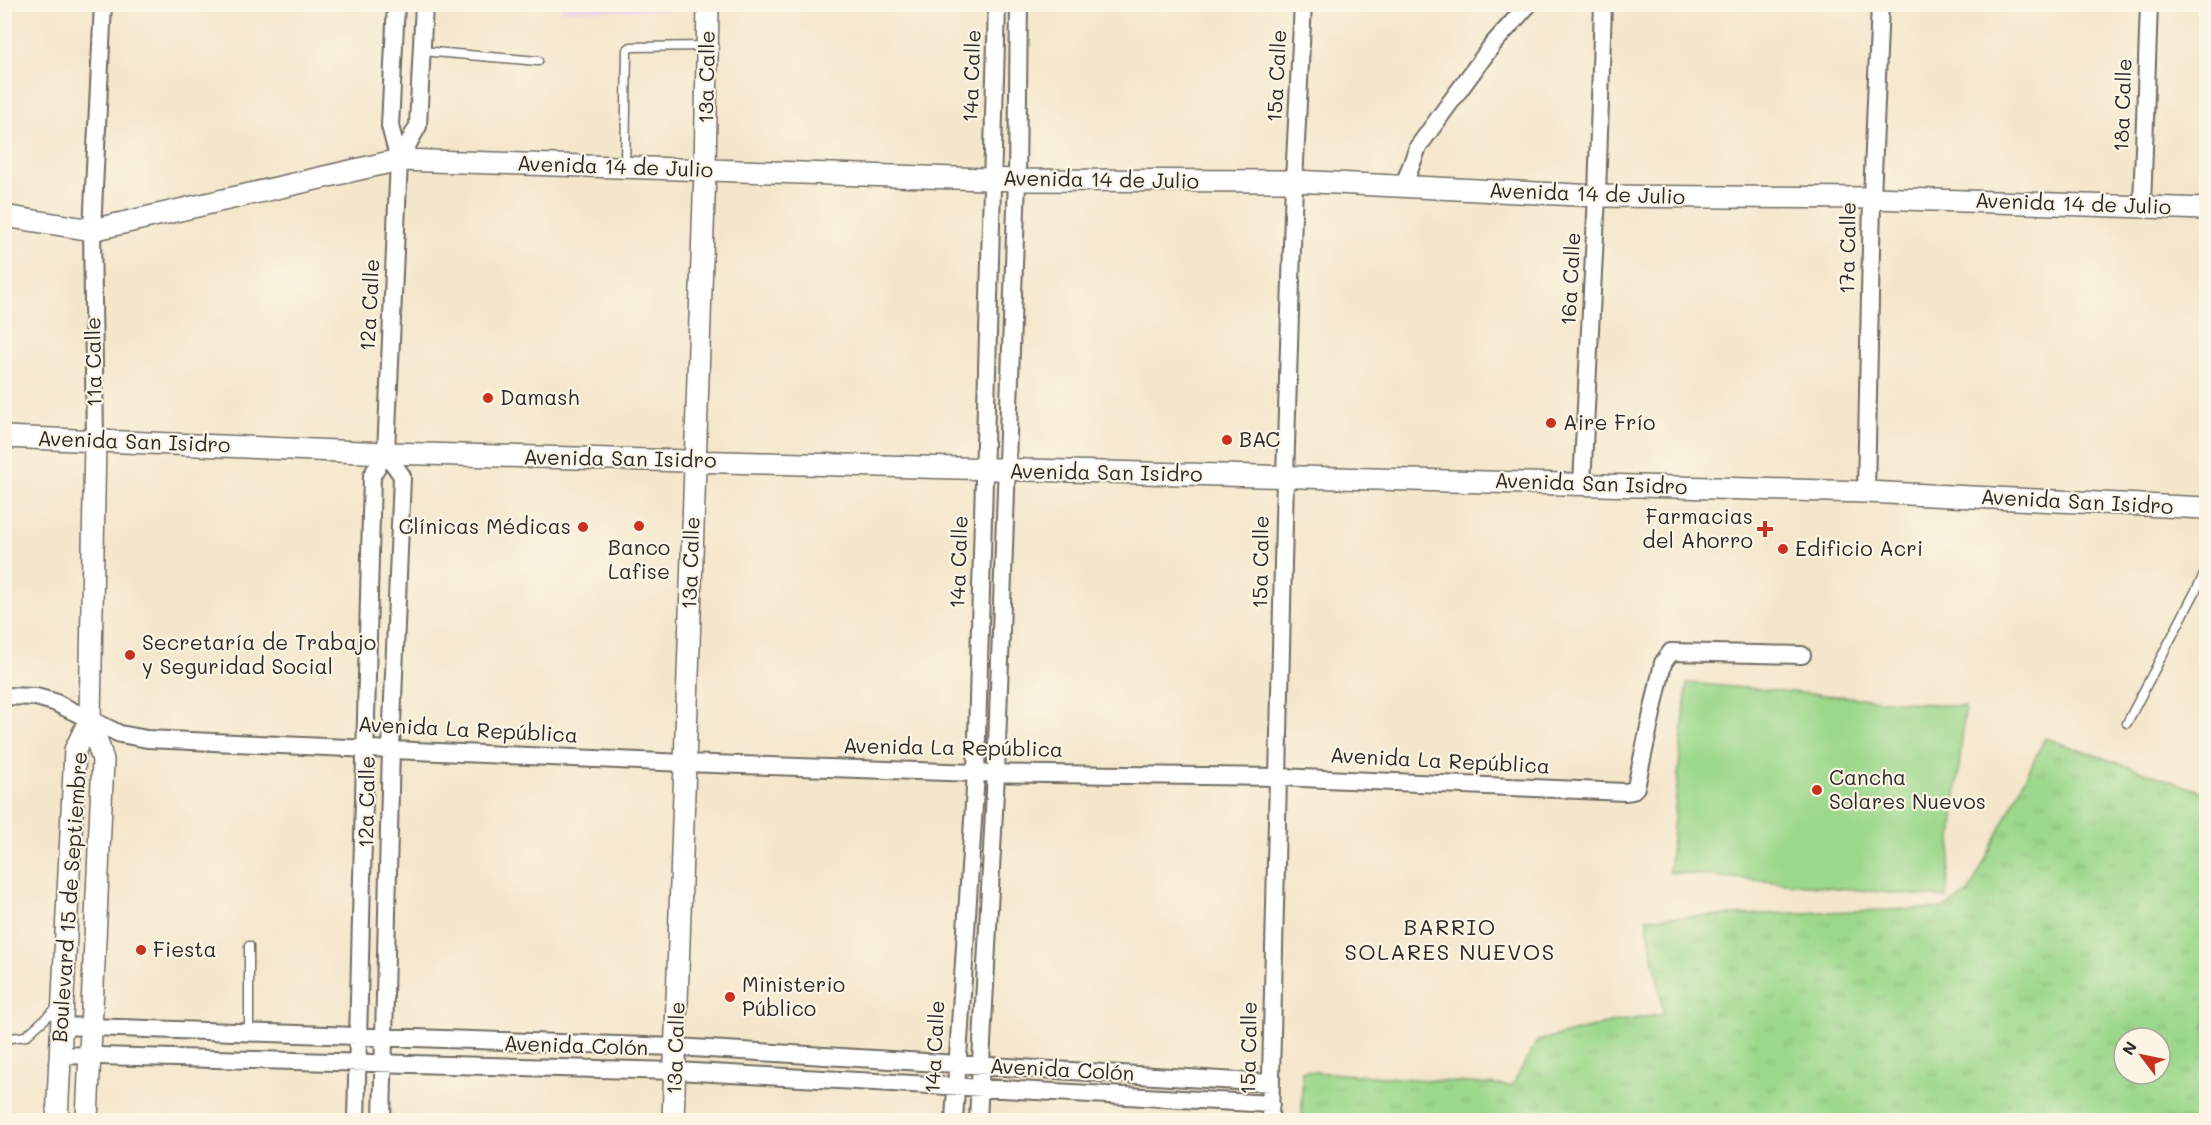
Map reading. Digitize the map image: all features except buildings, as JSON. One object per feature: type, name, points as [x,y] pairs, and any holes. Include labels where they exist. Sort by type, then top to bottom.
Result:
[{"type":"street","name":"11a Calle","points":[[90,719],[95,440],[92,230],[103,4]]},
{"type":"street","name":"12a Calle","points":[[356,1120],[372,476],[386,453],[399,160],[390,126],[396,4]]},
{"type":"street","name":"12a Calle","points":[[399,160],[418,126],[424,4]]},
{"type":"street","name":"13a Calle","points":[[673,1120],[705,170],[708,4]]},
{"type":"street","name":"14a Calle","points":[[954,1120],[976,773],[997,4]]},
{"type":"street","points":[[978,1120],[979,1064],[996,773],[1017,180],[1019,4]]},
{"type":"street","name":"15a Calle","points":[[1270,1112],[1285,478],[1294,181],[1303,4]]},
{"type":"street","points":[[1404,187],[1418,147],[1493,44],[1529,4]]},
{"type":"street","name":"16a Calle","points":[[1582,484],[1598,196],[1603,4]]},
{"type":"street","name":"17a Calle","points":[[1866,492],[1872,198],[1880,4]]},
{"type":"street","name":"18a Calle","points":[[2142,206],[2150,4]]},
{"type":"street","name":"Avenida 14 de Julio","points":[[4,216],[92,230],[399,160],[1017,180],[1294,181],[1598,196],[1872,198],[2206,209]]},
{"type":"street","name":"Avenida San Isidro","points":[[4,437],[386,453],[1866,492],[2206,508]]},
{"type":"street","name":"12a Calle","points":[[382,1120],[391,748],[402,476],[386,453]]},
{"type":"street","name":"Avenida La República","points":[[4,696],[36,698],[54,702],[120,735],[147,739],[391,748],[684,763],[976,773],[1279,777],[1632,792],[1636,787],[1663,663],[1671,652],[1678,650],[1802,655]]},
{"type":"street","name":"Boulevard 15 de Septiembre","points":[[57,1120],[75,750],[90,719]]},
{"type":"street","name":"Boulevard 15 de Septiembre","points":[[87,1120],[103,760],[90,719]]},
{"type":"street","name":"Avenida Colón","points":[[60,1026],[676,1047],[956,1062],[1271,1083]]},
{"type":"street","name":"Avenida Colón","points":[[60,1055],[676,1071],[979,1088],[1270,1112]]},
{"type":"lane","points":[[625,167],[627,50],[632,47],[707,46]]},
{"type":"lane","points":[[422,51],[538,61]]},
{"type":"lane","points":[[2127,723],[2206,571]]},
{"type":"lane","points":[[249,946],[249,1032]]},
{"type":"lane","points":[[4,1039],[26,1036],[62,1004]]},
{"type":"shaded area","points":[[561,5],[672,5],[672,11],[561,10]]},
{"type":"green space","name":"Cancha Solares Nuevos","points":[[1687,683],[1965,707],[1946,898],[1669,872]]},
{"type":"green space","points":[[2045,738],[2206,793],[2206,1120],[1302,1120],[1302,1071],[1512,1086],[1537,1041],[1614,1022],[1664,1014],[1646,918],[1944,908],[1968,894]]},
{"type":"place","name":"Damash","points":[[488,398]]},
{"type":"place","name":"Aire Frío","points":[[1551,423]]},
{"type":"place","name":"BAC","points":[[1227,440]]},
{"type":"place","name":"Banco Lafise","points":[[639,526]]},
{"type":"place","name":"Clínicas Médicas","points":[[583,527]]},
{"type":"place","name":"Farmacias del Ahorro","points":[[1765,529]]},
{"type":"place","name":"Edificio Acri","points":[[1783,549]]},
{"type":"place","name":"Secretaría de Trabajo y Seguridad Social","points":[[130,655]]},
{"type":"place","name":"Cancha Solares Nuevos","points":[[1817,790]]},
{"type":"place","name":"Fiesta","points":[[141,950]]},
{"type":"place","name":"Ministerio Público","points":[[730,997]]},
{"type":"district","name":"BARRIO SOLARES NUEVOS","points":[[1450,940]]}]
